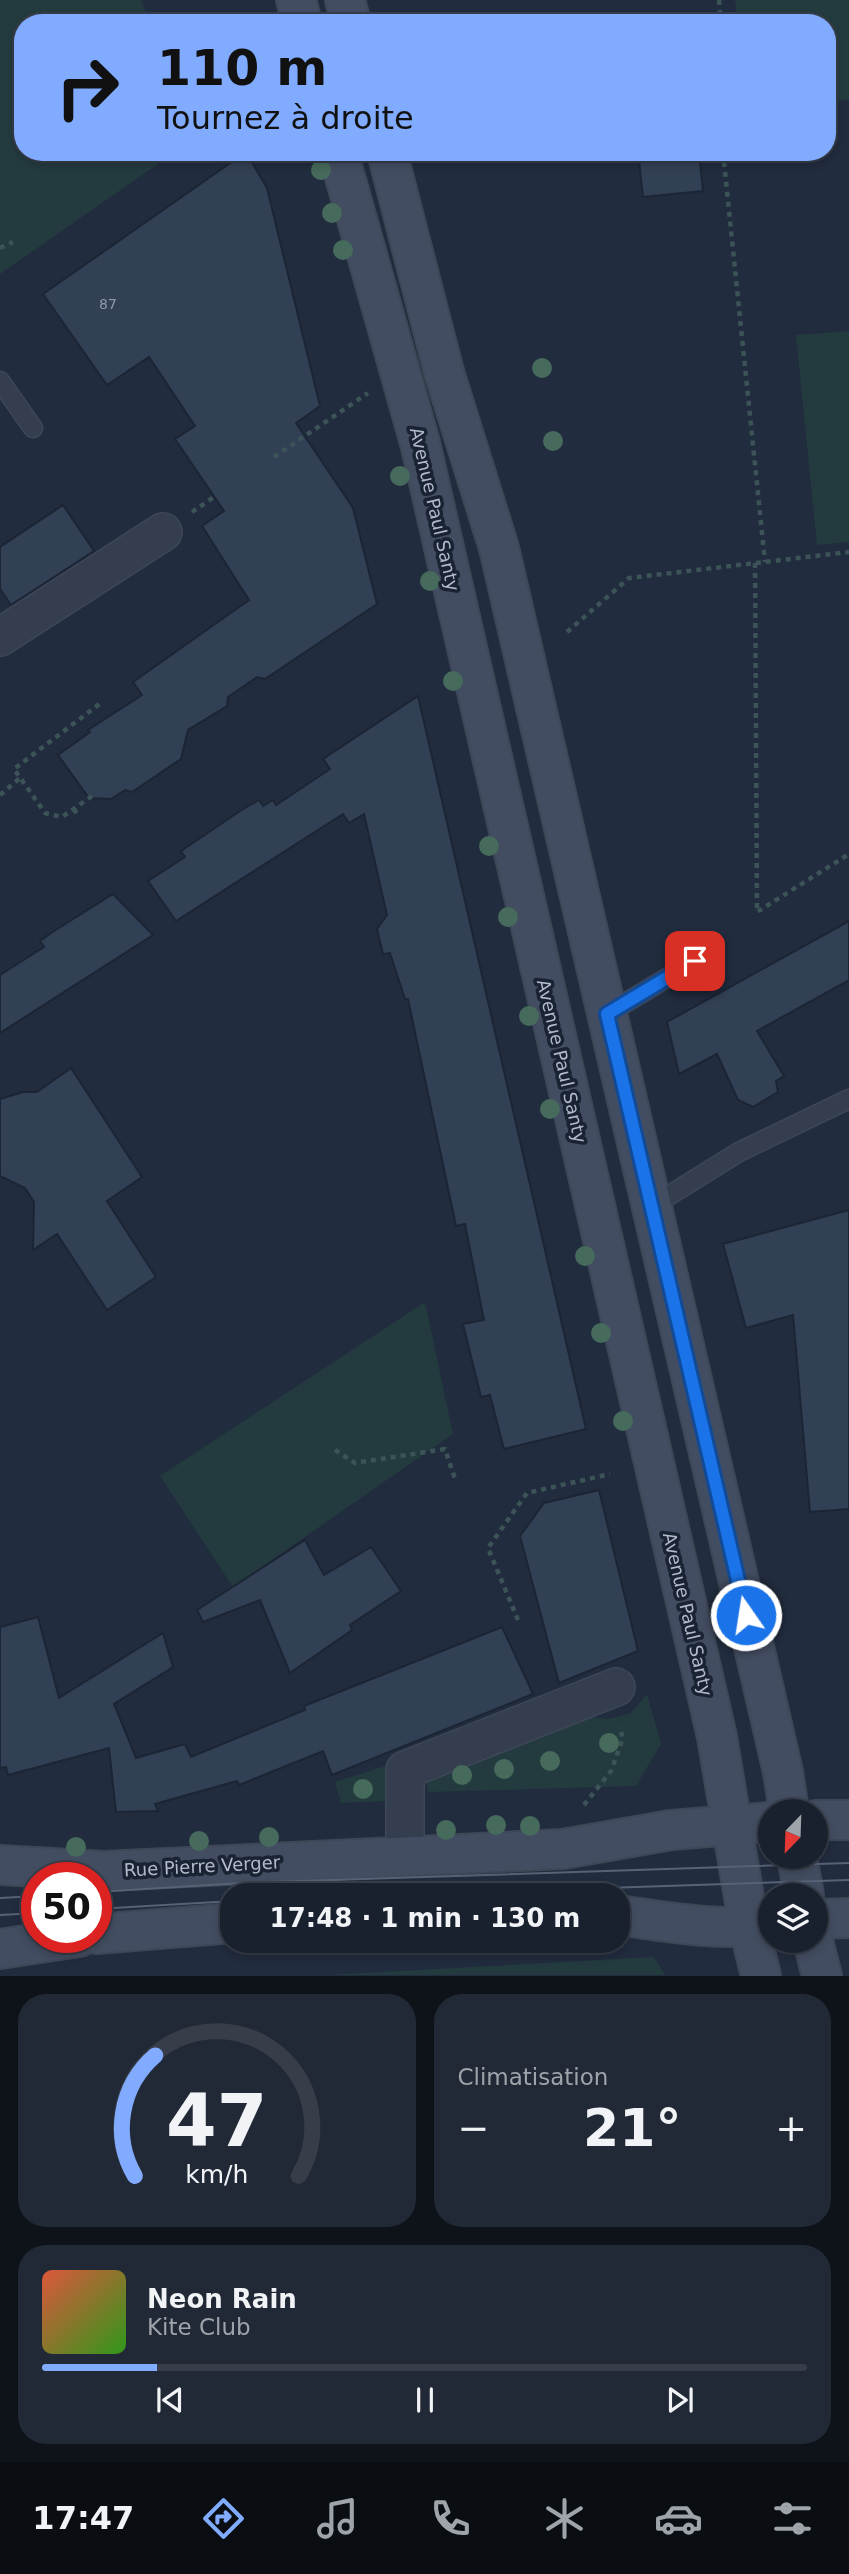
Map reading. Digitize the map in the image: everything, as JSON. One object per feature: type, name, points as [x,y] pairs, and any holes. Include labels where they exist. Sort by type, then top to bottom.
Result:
[{"type":"main road","name":"Avenue Paul Santy","points":[[341,161],[423,457],[653,1459],[752,1824],[758,1900]]},
{"type":"main road","points":[[389,161],[444,372],[499,548],[713,1466],[787,1799]]},
{"type":"main road","points":[[653,1459],[688,1471],[713,1466]]},
{"type":"main road","points":[[828,1820],[849,1820]]},
{"type":"main road","name":"Rue Pierre Verger","points":[[0,1865],[104,1871],[563,1849],[671,1830],[752,1824]]},
{"type":"main road","points":[[630,1917],[677,1923],[758,1926]]},
{"type":"main road","points":[[828,1919],[849,1918]]},
{"type":"main road","points":[[112,1933],[220,1924]]},
{"type":"main road","points":[[0,1949],[21,1946]]},
{"type":"main road","name":"Avenue Paul Santy","points":[[761,1953],[761,1976]]},
{"type":"main road","points":[[816,1953],[822,1976]]},
{"type":"street","points":[[0,637],[163,532]]},
{"type":"street","points":[[405,1855],[405,1770],[610,1689]]},
{"type":"lane","points":[[0,381],[33,428]]},
{"type":"lane","points":[[607,1014],[695,961]]},
{"type":"lane","points":[[652,1206],[739,1152],[849,1099]]},
{"type":"path","points":[[724,161],[765,562]]},
{"type":"path","points":[[0,248],[13,242]]},
{"type":"path","points":[[274,457],[401,371]]},
{"type":"path","points":[[567,632],[629,578],[849,552]]},
{"type":"path","points":[[755,563],[757,912],[849,855]]},
{"type":"path","points":[[92,796],[62,817],[45,813],[14,769],[102,702]]},
{"type":"path","points":[[0,795],[20,778]]},
{"type":"path","points":[[74,809],[78,816]]},
{"type":"path","points":[[335,1450],[355,1463],[445,1449],[455,1479]]},
{"type":"path","points":[[518,1620],[488,1548],[527,1493],[610,1474]]},
{"type":"path","points":[[584,1805],[611,1771],[623,1738],[610,1689]]},
{"type":"green space","points":[[0,0],[141,0],[146,14],[14,14],[14,161],[162,161],[0,274]]},
{"type":"green space","points":[[735,0],[849,0],[849,100],[836,101],[836,14],[737,14]]},
{"type":"green space","points":[[849,331],[849,542],[817,545],[796,335]]},
{"type":"green space","points":[[425,1302],[453,1434],[233,1587],[160,1476]]},
{"type":"green space","points":[[647,1694],[661,1744],[636,1786],[428,1792],[425,1773],[581,1716],[609,1719],[631,1713]]},
{"type":"green space","points":[[388,1765],[390,1801],[341,1803],[335,1782]]},
{"type":"green space","points":[[654,1957],[665,1975],[327,1975]]},
{"type":"building","points":[[233,161],[251,161],[267,188],[320,406],[296,423],[353,508],[377,604],[265,679],[257,677],[228,697],[227,706],[188,730],[181,759],[132,792],[125,790],[111,799],[89,798],[58,755],[90,732],[88,730],[142,695],[133,682],[249,600],[202,526],[224,511],[175,439],[195,426],[149,357],[107,385],[43,294]]},
{"type":"building","points":[[639,161],[700,161],[703,191],[643,197]]},
{"type":"building","points":[[63,505],[94,551],[11,605],[0,589],[0,547]]},
{"type":"building","points":[[418,696],[586,1429],[504,1449],[490,1395],[481,1397],[463,1324],[484,1320],[465,1224],[456,1226],[408,999],[405,999],[390,953],[383,954],[377,929],[387,915],[364,814],[349,823],[343,814],[176,921],[148,881],[185,857],[181,851],[243,809],[259,800],[263,806],[273,800],[276,805],[330,769],[323,759]]},
{"type":"building","points":[[113,894],[153,935],[0,1033],[0,975],[44,947],[40,941],[51,933]]},
{"type":"building","points":[[849,921],[849,980],[757,1031],[784,1076],[776,1081],[778,1092],[753,1107],[738,1100],[717,1054],[679,1074],[667,1022]]},
{"type":"building","points":[[71,1068],[142,1177],[107,1201],[156,1277],[107,1310],[57,1234],[33,1250],[34,1202],[25,1188],[0,1176],[0,1099],[23,1092],[37,1092]]},
{"type":"building","points":[[849,1210],[849,1509],[810,1512],[793,1315],[746,1328],[723,1244]]},
{"type":"building","points":[[599,1490],[638,1651],[559,1683],[520,1536],[544,1503]]},
{"type":"building","points":[[305,1540],[324,1575],[371,1547],[401,1591],[350,1625],[352,1630],[290,1673],[260,1600],[203,1622],[197,1610]]},
{"type":"building","points":[[38,1617],[59,1698],[163,1633],[173,1667],[114,1704],[136,1758],[185,1744],[191,1757],[305,1710],[304,1706],[502,1627],[533,1694],[332,1775],[323,1751],[239,1785],[237,1781],[155,1804],[158,1811],[116,1812],[109,1748],[8,1775],[6,1767],[0,1768],[0,1627]]},
{"type":"tram line","points":[[112,1891],[241,1883],[849,1863]]},
{"type":"tram line","points":[[630,1887],[849,1880]]},
{"type":"tram line","points":[[0,1898],[21,1897]]},
{"type":"tram line","points":[[112,1908],[220,1902]]},
{"type":"tram line","points":[[0,1915],[21,1914]]},
{"type":"route","points":[[695,961],[607,1014],[746,1615]]}]
